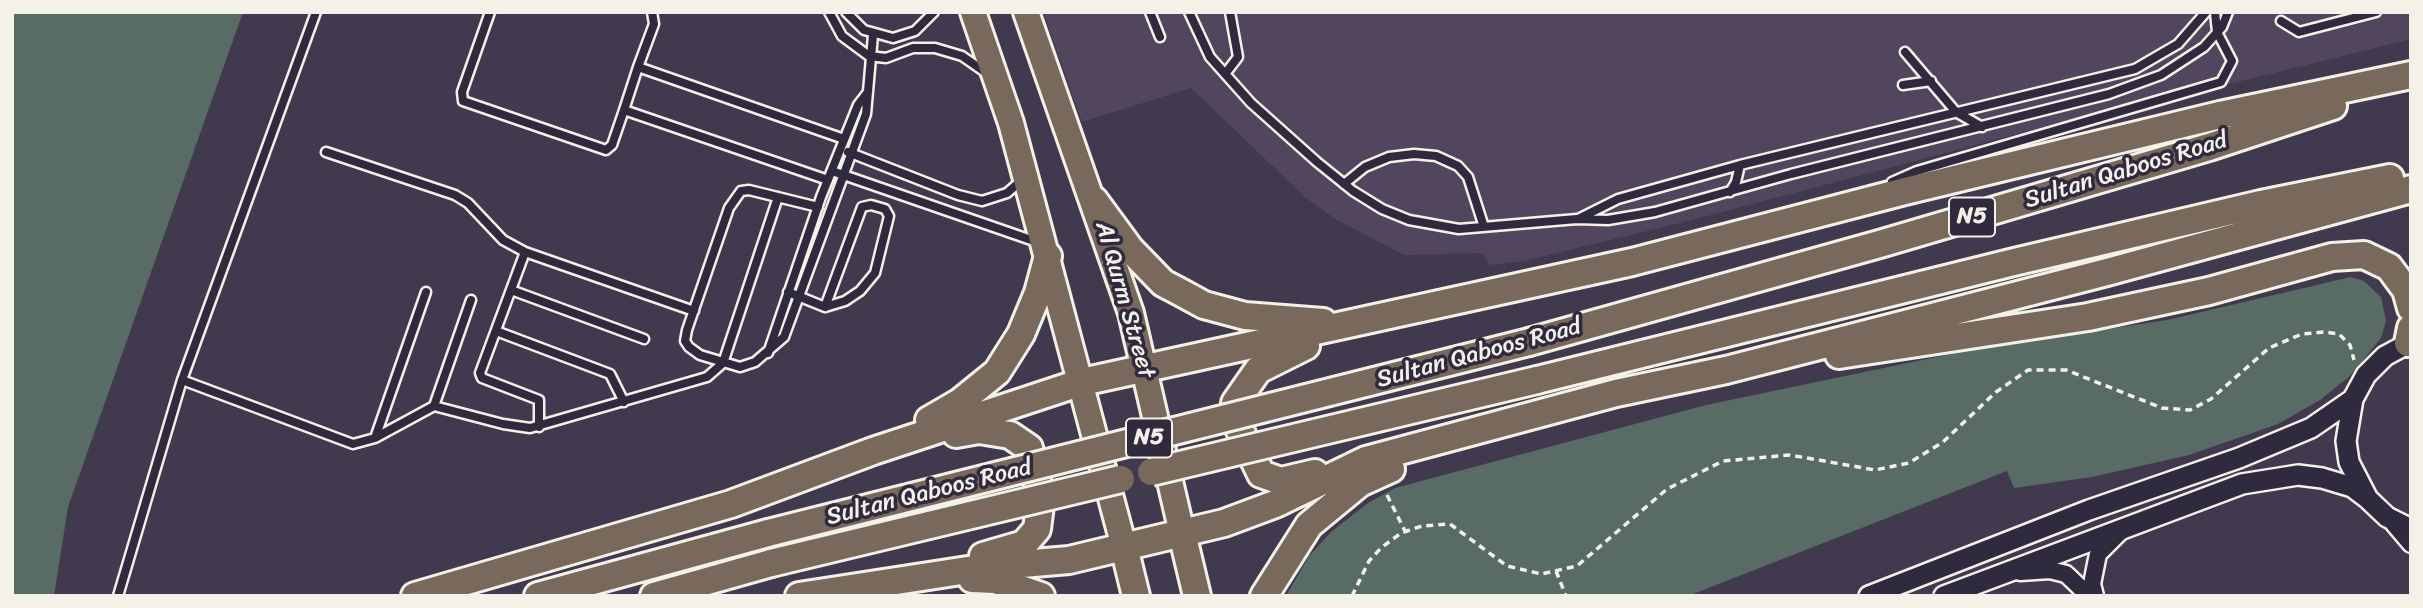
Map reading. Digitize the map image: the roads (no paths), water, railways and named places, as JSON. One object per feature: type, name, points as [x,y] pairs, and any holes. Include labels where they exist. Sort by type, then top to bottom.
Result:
[{"type":"highway","points":[[415,596],[731,503],[873,451],[1082,382],[1632,262],[2220,115],[2411,77]]},
{"type":"highway","name":"Sultan Qaboos Road","points":[[538,596],[768,533],[1529,342],[1883,243],[2196,151],[2411,77]]},
{"type":"highway","name":"Sultan Qaboos Road","points":[[654,596],[771,563],[1537,380],[2014,262],[2261,204],[2411,173]]},
{"type":"highway","points":[[1356,324],[1282,356],[1258,370],[1235,403],[1235,420],[1261,474],[1281,481],[1404,463],[1616,393],[1726,370],[2107,272],[2411,189]]},
{"type":"highway","points":[[1094,200],[1130,249],[1163,283],[1204,304],[1245,316],[1356,324]]},
{"type":"highway","points":[[873,451],[960,402],[998,372],[1021,334],[1038,293],[1047,250]]},
{"type":"highway","points":[[1726,370],[1942,342],[2088,317],[2209,291],[2332,257],[2364,255],[2389,267],[2406,290],[2411,308]]},
{"type":"highway","points":[[873,451],[979,430],[1010,435],[1029,448],[1041,497],[1037,529],[1024,544],[917,576]]},
{"type":"highway","points":[[799,596],[917,576],[1069,560],[1224,523],[1372,468]]},
{"type":"highway","points":[[1265,596],[1309,525],[1360,483],[1372,468]]},
{"type":"highway","name":"Al Qurm Street","points":[[1182,533],[1197,596]]},
{"type":"highway","points":[[1124,547],[1136,596]]},
{"type":"highway","points":[[917,576],[995,580],[1041,596]]},
{"type":"main road","points":[[973,12],[1002,93],[1047,250],[1124,547]]},
{"type":"main road","name":"Al Qurm Street","points":[[1026,12],[1094,200],[1131,313],[1182,533]]},
{"type":"street","points":[[2368,499],[2349,462],[2346,441],[2353,399],[2364,380],[2385,356],[2410,338]]},
{"type":"street","points":[[1869,596],[2089,510],[2239,458],[2311,428],[2353,399]]},
{"type":"street","points":[[1944,596],[2242,484],[2298,475],[2322,478],[2352,487],[2387,517],[2411,544]]},
{"type":"street","points":[[2387,517],[2411,529]]},
{"type":"street","points":[[2095,596],[2092,584],[2098,554],[2127,526]]},
{"type":"street","points":[[2004,572],[2050,570],[2066,575],[2088,596]]},
{"type":"lane","points":[[118,596],[181,380],[316,12]]},
{"type":"lane","points":[[490,12],[463,92],[463,102],[606,150],[612,145],[654,24],[652,12]]},
{"type":"lane","points":[[829,12],[842,36],[869,56],[886,58],[921,47],[949,51],[985,72],[1002,93]]},
{"type":"lane","points":[[846,12],[855,24],[873,35],[904,36],[924,24],[934,12]]},
{"type":"lane","points":[[1150,12],[1160,37]]},
{"type":"lane","points":[[1189,12],[1210,57],[1251,103],[1344,184],[1382,209],[1409,220],[1459,229],[1577,219],[1608,220],[1655,212],[2137,86],[2161,75],[2193,54],[2217,32],[2228,12]]},
{"type":"lane","points":[[1225,74],[1233,67],[1238,57],[1230,12]]},
{"type":"lane","points":[[1577,219],[1618,199],[1740,165],[2135,69],[2178,44],[2206,12]]},
{"type":"lane","points":[[1819,214],[1917,172],[2221,82],[2229,72],[2232,61],[2217,32],[2215,12]]},
{"type":"lane","points":[[2281,21],[2299,32],[2376,12]]},
{"type":"lane","points":[[818,207],[749,190],[741,191],[735,199],[685,341],[700,355],[740,367],[768,353],[788,330],[868,109],[869,56],[873,35]]},
{"type":"lane","points":[[1905,52],[1956,112],[1982,127]]},
{"type":"lane","points":[[638,67],[844,139]]},
{"type":"lane","points":[[1903,85],[1931,81]]},
{"type":"lane","points":[[768,353],[828,180],[858,105],[868,92]]},
{"type":"lane","points":[[624,110],[828,180]]},
{"type":"lane","points":[[841,149],[958,195],[982,201],[1007,193],[1025,174]]},
{"type":"lane","points":[[326,152],[455,195],[468,203],[503,240],[525,253],[694,311]]},
{"type":"lane","points":[[1344,184],[1365,167],[1390,158],[1414,154],[1436,156],[1458,166],[1468,177],[1484,228]]},
{"type":"lane","points":[[1730,192],[1737,181],[1740,165]]},
{"type":"lane","points":[[832,171],[1047,250]]},
{"type":"lane","points":[[434,405],[520,428],[539,427],[707,377],[723,363],[778,197]]},
{"type":"lane","points":[[788,292],[825,307],[845,301],[860,291],[875,272],[889,216],[885,209],[871,205],[862,207],[825,307]]},
{"type":"lane","points":[[525,253],[481,368],[482,378],[539,400],[539,427]]},
{"type":"lane","points":[[511,290],[644,339]]},
{"type":"lane","points":[[375,438],[426,292]]},
{"type":"lane","points":[[181,380],[346,442],[360,443],[375,438],[434,405],[471,300]]},
{"type":"lane","points":[[496,331],[610,374],[624,402]]}]
